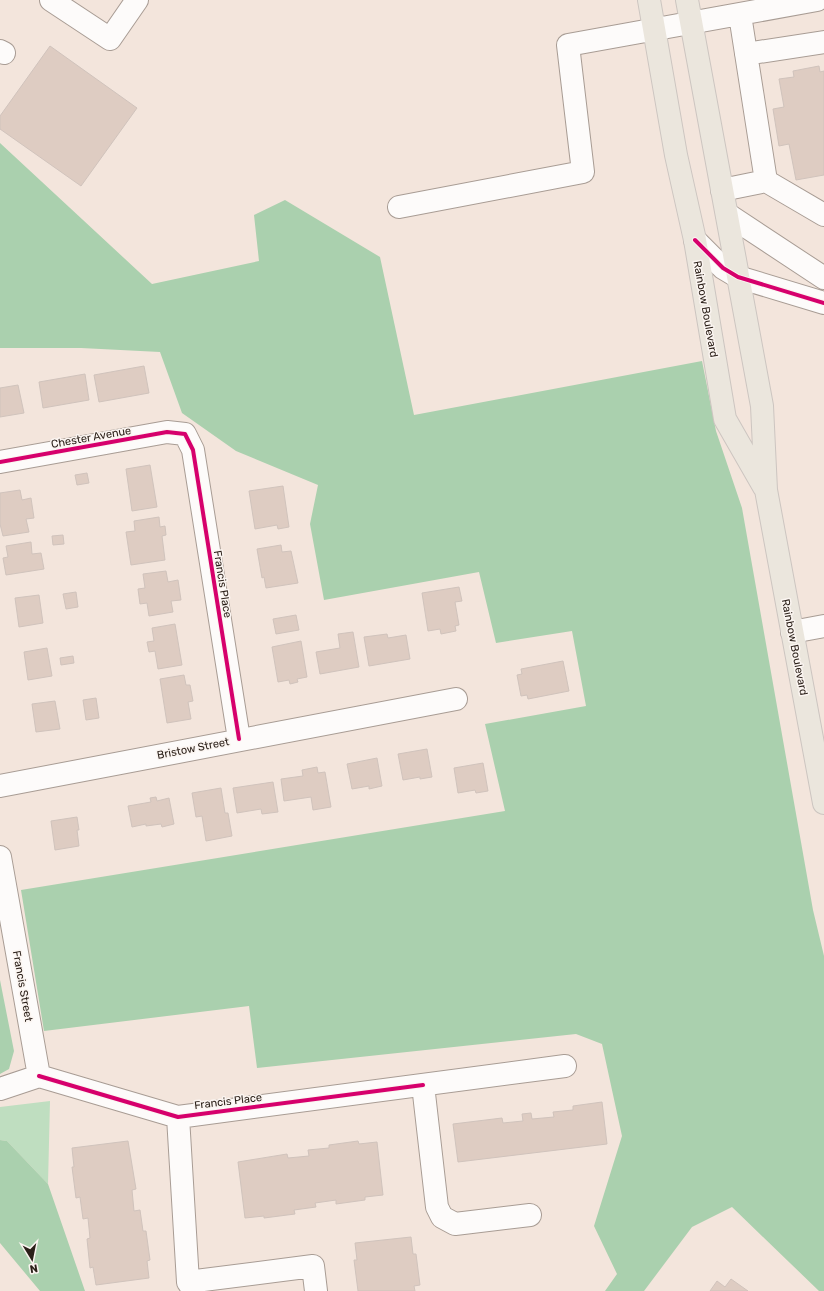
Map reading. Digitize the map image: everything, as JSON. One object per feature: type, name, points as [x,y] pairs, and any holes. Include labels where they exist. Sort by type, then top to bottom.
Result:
[{"type":"main road","name":"Rainbow Boulevard","points":[[649,0],[653,31],[676,155],[694,240],[725,419],[766,490]]},
{"type":"main road","name":"Rainbow Boulevard","points":[[687,0],[762,406],[766,490],[824,803]]},
{"type":"street","points":[[51,0],[110,39],[136,0]]},
{"type":"street","points":[[399,207],[583,172],[568,45],[653,31],[817,0]]},
{"type":"street","points":[[740,15],[766,181]]},
{"type":"street","points":[[746,54],[824,42]]},
{"type":"street","points":[[722,190],[766,181],[824,214]]},
{"type":"street","points":[[727,214],[824,278]]},
{"type":"street","points":[[694,240],[717,263],[738,277],[824,303]]},
{"type":"street","name":"Chester Avenue","points":[[0,462],[167,432],[185,434]]},
{"type":"street","name":"Francis Place","points":[[185,434],[193,450],[239,739]]},
{"type":"street","points":[[792,632],[824,626]]},
{"type":"street","name":"Bristow Street","points":[[0,786],[239,739],[456,699]]},
{"type":"street","name":"Francis Street","points":[[0,857],[39,1076]]},
{"type":"street","name":"Francis Place","points":[[39,1076],[178,1117],[565,1066]]},
{"type":"street","points":[[0,1089],[39,1076]]},
{"type":"street","points":[[423,1085],[437,1207],[442,1217],[455,1224],[530,1215]]},
{"type":"street","points":[[178,1117],[191,1287],[313,1266],[316,1291]]},
{"type":"green space","points":[[0,143],[152,284],[259,261],[254,215],[285,200],[380,257],[414,415],[702,361],[716,431],[742,508],[813,910],[824,956],[824,1291],[819,1291],[732,1207],[692,1227],[644,1291],[605,1291],[617,1274],[594,1226],[622,1136],[602,1044],[576,1034],[257,1068],[249,1006],[44,1031],[21,890],[505,811],[485,724],[586,706],[572,631],[496,643],[479,572],[324,600],[310,524],[318,485],[236,451],[182,413],[160,352],[81,348],[0,348]]},
{"type":"green space","points":[[0,980],[14,1051],[9,1069],[0,1074]]},
{"type":"green space","points":[[50,1101],[48,1184],[7,1141],[0,1140],[0,1107]]},
{"type":"green space","points":[[0,1140],[7,1141],[48,1184],[85,1291],[40,1291],[0,1243]]},
{"type":"building","points":[[50,46],[137,108],[81,186],[0,129],[0,116]]},
{"type":"building","points":[[819,66],[820,72],[824,71],[824,175],[796,180],[789,144],[779,146],[773,109],[784,107],[779,79],[794,77],[793,71]]},
{"type":"building","points":[[144,366],[149,393],[99,402],[94,375]]},
{"type":"building","points":[[85,374],[89,400],[43,408],[39,382]]},
{"type":"building","points":[[18,385],[24,413],[0,417],[0,388]]},
{"type":"building","points":[[150,465],[157,507],[132,511],[126,469]]},
{"type":"building","points":[[87,473],[89,483],[77,485],[75,475]]},
{"type":"building","points":[[283,486],[289,527],[278,529],[277,525],[255,529],[249,491]]},
{"type":"building","points":[[20,490],[22,500],[31,498],[34,518],[26,519],[29,532],[3,536],[0,524],[0,493]]},
{"type":"building","points":[[159,517],[160,527],[165,526],[166,535],[162,536],[165,560],[131,565],[126,532],[135,531],[134,521]]},
{"type":"building","points":[[63,535],[64,544],[53,545],[52,536]]},
{"type":"building","points":[[31,542],[32,554],[41,553],[44,569],[6,575],[3,558],[8,557],[6,546]]},
{"type":"building","points":[[281,545],[282,552],[291,551],[298,583],[266,588],[264,577],[262,578],[257,549]]},
{"type":"building","points":[[166,571],[168,582],[178,580],[181,600],[171,601],[173,612],[149,616],[147,603],[140,604],[138,589],[145,588],[143,574]]},
{"type":"building","points":[[459,587],[462,601],[455,602],[459,625],[455,626],[456,631],[441,634],[440,629],[428,631],[422,593]]},
{"type":"building","points":[[76,592],[78,607],[66,609],[63,594]]},
{"type":"building","points":[[39,595],[43,623],[19,627],[15,598]]},
{"type":"building","points":[[296,615],[299,630],[276,634],[273,619]]},
{"type":"building","points":[[175,624],[182,665],[158,669],[155,651],[149,652],[147,642],[154,641],[152,628]]},
{"type":"building","points":[[353,632],[359,667],[320,674],[316,652],[340,648],[338,634]]},
{"type":"building","points":[[387,634],[388,638],[406,635],[410,659],[369,666],[364,637]]},
{"type":"building","points":[[301,641],[307,677],[297,679],[298,682],[290,684],[289,680],[278,682],[272,647]]},
{"type":"building","points":[[47,648],[52,676],[28,680],[24,652]]},
{"type":"building","points":[[73,656],[74,663],[61,665],[60,658]]},
{"type":"building","points":[[563,661],[569,691],[528,699],[527,695],[521,696],[517,675],[522,674],[521,669]]},
{"type":"building","points":[[184,675],[186,685],[190,685],[193,701],[188,702],[191,719],[167,723],[160,679]]},
{"type":"building","points":[[96,698],[99,718],[86,720],[83,700]]},
{"type":"building","points":[[55,701],[60,729],[36,732],[32,704]]},
{"type":"building","points":[[427,749],[432,777],[420,779],[420,777],[403,780],[398,754]]},
{"type":"building","points":[[377,758],[382,786],[369,789],[369,786],[352,789],[347,764]]},
{"type":"building","points":[[483,763],[488,791],[476,793],[475,790],[458,793],[454,768]]},
{"type":"building","points":[[317,767],[318,773],[325,772],[331,807],[313,810],[311,797],[284,801],[281,779],[303,776],[302,770]]},
{"type":"building","points":[[273,782],[278,812],[262,814],[261,809],[237,813],[233,788]]},
{"type":"building","points":[[221,788],[225,813],[228,813],[232,836],[206,841],[202,816],[196,817],[192,793]]},
{"type":"building","points":[[156,797],[157,801],[169,798],[174,824],[162,827],[161,824],[146,826],[146,824],[132,827],[128,806],[151,802],[150,798]]},
{"type":"building","points":[[77,817],[79,846],[55,850],[51,821]]},
{"type":"building","points":[[602,1102],[607,1144],[458,1162],[453,1124],[502,1118],[503,1123],[523,1121],[522,1114],[531,1113],[532,1119],[554,1117],[553,1112],[573,1110],[573,1106]]},
{"type":"building","points":[[128,1141],[136,1189],[132,1190],[134,1211],[140,1210],[143,1231],[146,1231],[150,1260],[147,1261],[149,1278],[96,1285],[93,1267],[90,1268],[87,1239],[90,1238],[88,1218],[83,1219],[80,1197],[76,1198],[72,1167],[74,1167],[72,1148]]},
{"type":"building","points":[[358,1141],[359,1144],[377,1142],[383,1195],[365,1197],[365,1200],[336,1204],[336,1200],[315,1203],[316,1207],[294,1210],[295,1214],[264,1218],[264,1216],[245,1218],[238,1162],[287,1154],[288,1158],[309,1156],[308,1150],[329,1148],[329,1145]]},
{"type":"building","points":[[411,1237],[413,1254],[416,1254],[420,1285],[414,1286],[415,1291],[358,1291],[354,1260],[357,1260],[355,1243]]},
{"type":"building","points":[[731,1279],[748,1291],[710,1291],[717,1281],[725,1287]]},
{"type":"cycle path","points":[[695,240],[723,268],[738,277],[824,303]]},
{"type":"cycle path","points":[[0,462],[167,432],[185,434],[193,450],[239,739]]},
{"type":"cycle path","points":[[39,1076],[178,1117],[423,1085]]}]
